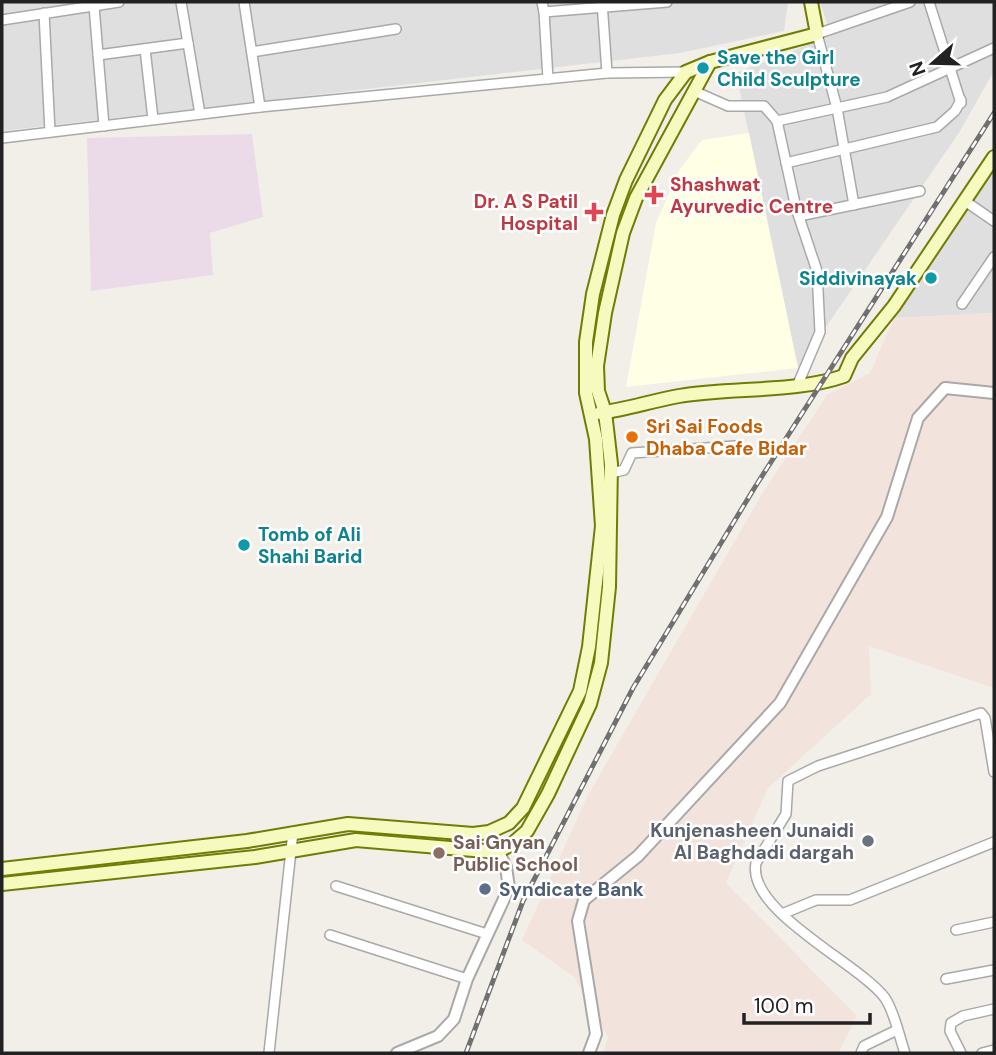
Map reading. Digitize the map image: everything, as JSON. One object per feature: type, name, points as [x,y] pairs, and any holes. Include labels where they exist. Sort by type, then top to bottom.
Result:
[{"type":"main road","points":[[2,869],[168,851],[348,824],[473,834],[489,832],[509,823],[523,808],[580,691],[589,647],[602,526],[596,439],[586,393],[586,342],[593,294],[613,215],[626,180],[665,100],[687,72],[710,62],[817,34],[811,2]]},
{"type":"main road","points":[[2,884],[156,869],[356,839],[497,852],[527,831],[590,704],[601,663],[609,587],[611,473],[605,412],[598,391],[597,366],[623,233],[636,198],[710,62]]},
{"type":"main road","points":[[591,414],[679,396],[820,384],[845,376],[852,358],[894,306],[994,158]]},
{"type":"street","points":[[2,20],[119,2]]},
{"type":"street","points":[[181,2],[201,114]]},
{"type":"street","points":[[244,2],[260,107]]},
{"type":"street","points":[[548,79],[543,7],[667,2]]},
{"type":"street","points":[[854,205],[838,108],[817,34],[910,2]]},
{"type":"street","points":[[786,163],[937,127],[962,104],[953,68],[929,2]]},
{"type":"street","points":[[603,5],[607,73]]},
{"type":"street","points":[[94,6],[104,126]]},
{"type":"street","points":[[44,13],[50,132]]},
{"type":"street","points":[[252,52],[397,29]]},
{"type":"street","points":[[98,55],[188,43]]},
{"type":"street","points":[[777,121],[887,97],[994,48]]},
{"type":"street","points":[[145,50],[153,120]]},
{"type":"street","points":[[2,138],[260,107],[607,73],[687,72]]},
{"type":"street","points":[[694,91],[727,106],[764,106],[777,121],[799,216],[817,271],[820,332],[798,384]]},
{"type":"street","points":[[799,216],[920,191]]},
{"type":"street","points":[[965,201],[994,221]]},
{"type":"street","points":[[962,304],[994,257]]},
{"type":"street","points":[[589,1053],[596,1034],[578,921],[584,900],[638,856],[780,703],[887,517],[918,418],[945,388],[994,393]]},
{"type":"street","points":[[611,473],[624,470],[632,453],[736,446]]},
{"type":"street","points":[[905,1053],[881,994],[782,914],[760,887],[754,871],[786,814],[787,786],[793,776],[981,713],[985,718],[994,772]]},
{"type":"street","points":[[269,1053],[293,832]]},
{"type":"street","points":[[397,1053],[438,1036],[454,1019],[467,979],[509,888],[506,867],[489,832]]},
{"type":"street","points":[[782,914],[816,900],[850,900],[994,842]]},
{"type":"street","points":[[336,886],[487,934]]},
{"type":"street","points":[[956,930],[994,922]]},
{"type":"street","points":[[330,935],[467,979]]},
{"type":"street","points":[[946,979],[994,970]]},
{"type":"street","points":[[961,1053],[950,1031],[950,1023],[964,1016],[994,1009]]},
{"type":"street","points":[[861,1053],[864,1046],[897,1030]]},
{"type":"street","points":[[982,1053],[994,1050]]},
{"type":"shaded area","points":[[2,2],[788,2],[784,31],[680,53],[2,131]]},
{"type":"shaded area","points":[[820,2],[994,2],[994,71],[960,131],[798,368],[736,73],[831,36]]},
{"type":"shaded area","points":[[749,133],[798,368],[626,387],[656,223],[680,169],[702,140]]},
{"type":"shaded area","points":[[252,134],[263,217],[210,233],[213,275],[91,291],[87,138]]},
{"type":"shaded area","points":[[994,156],[994,313],[894,318]]},
{"type":"shaded area","points":[[994,313],[994,688],[869,646],[871,694],[768,788],[726,883],[857,1016],[838,1053],[603,1053],[608,1037],[574,977],[522,940],[588,795],[762,494],[827,395],[870,373],[894,318]]},
{"type":"railway","points":[[466,1053],[523,901],[633,688],[755,487],[994,113]]},
{"type":"place","name":"Save the Girl Child Sculpture","points":[[703,68]]},
{"type":"place","name":"Shashwat Ayurvedic Centre","points":[[654,195]]},
{"type":"place","name":"Dr. A S Patil Hospital","points":[[594,212]]},
{"type":"place","name":"Siddivinayak","points":[[931,278]]},
{"type":"place","name":"Sri Sai Foods Dhaba Cafe Bidar","points":[[632,437]]},
{"type":"place","name":"Tomb of Ali Shahi Barid","points":[[244,545]]},
{"type":"place","name":"Kunjenasheen Junaidi Al Baghdadi dargah","points":[[868,841]]},
{"type":"place","name":"Sai Gnyan Public School","points":[[439,853]]},
{"type":"place","name":"Syndicate Bank","points":[[485,889]]}]
